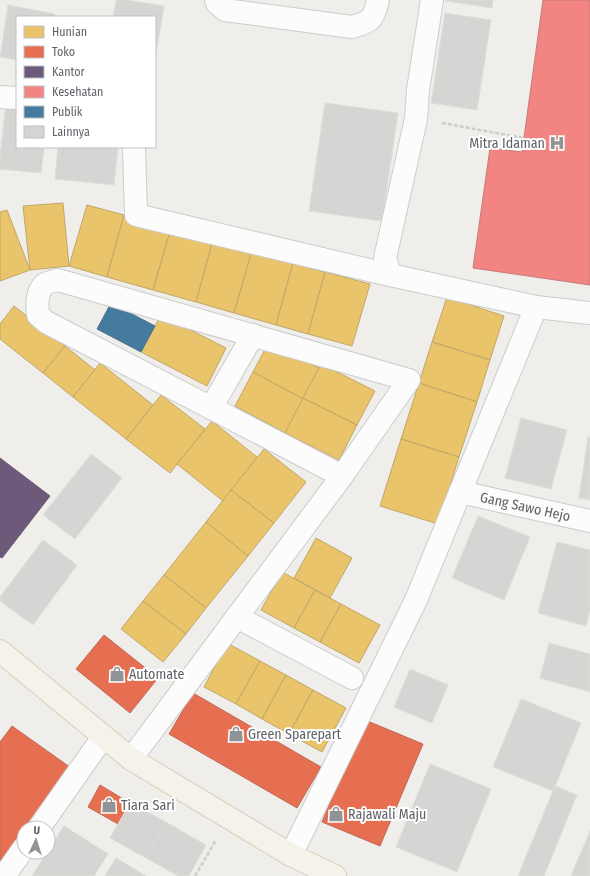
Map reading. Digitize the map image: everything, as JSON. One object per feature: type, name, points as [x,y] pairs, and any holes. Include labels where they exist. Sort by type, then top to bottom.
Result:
[{"type":"main road","points":[[0,651],[131,760],[291,855],[336,876]]},
{"type":"street","points":[[216,0],[217,3],[225,10],[352,27],[366,23],[375,15],[378,0]]},
{"type":"street","points":[[390,275],[385,258],[416,119],[418,90],[432,0]]},
{"type":"street","points":[[0,97],[16,98]]},
{"type":"street","points":[[134,148],[136,215],[390,275],[536,307],[590,313]]},
{"type":"street","points":[[131,760],[342,476],[409,380],[58,280],[45,284],[39,292],[37,304],[38,314],[46,322],[342,476]]},
{"type":"street","points":[[291,855],[416,600],[536,307]]},
{"type":"street","points":[[211,408],[253,335]]},
{"type":"street","name":"Gang Sawo Hejo","points":[[460,492],[590,521]]},
{"type":"street","points":[[237,617],[352,678]]},
{"type":"street","points":[[45,820],[103,737]]},
{"type":"street","points":[[4,876],[16,859]]},
{"type":"path","points":[[416,119],[524,138]]},
{"type":"path","points":[[195,876],[229,818]]},
{"type":"building: Hunian","points":[[63,203],[69,266],[30,270],[23,206]]},
{"type":"building: Hunian","points":[[87,205],[124,215],[107,277],[69,266]]},
{"type":"building: Hunian","points":[[7,210],[30,270],[0,281],[0,212]]},
{"type":"building: Hunian","points":[[124,215],[171,228],[153,290],[107,277]]},
{"type":"building: Hunian","points":[[171,228],[213,240],[196,302],[153,290]]},
{"type":"building: Hunian","points":[[213,240],[252,251],[234,313],[196,302]]},
{"type":"building: Hunian","points":[[252,251],[293,263],[276,325],[234,313]]},
{"type":"building: Hunian","points":[[293,263],[325,272],[308,334],[276,325]]},
{"type":"building: Hunian","points":[[325,272],[370,284],[352,346],[308,334]]},
{"type":"building: Hunian","points":[[447,297],[504,316],[490,360],[432,342]]},
{"type":"building: Hunian","points":[[14,306],[65,346],[43,373],[0,339],[0,324]]},
{"type":"building: Hunian","points":[[161,315],[226,348],[207,386],[141,352]]},
{"type":"building: Hunian","points":[[269,342],[319,368],[303,399],[253,372]]},
{"type":"building: Hunian","points":[[432,342],[490,360],[477,402],[419,383]]},
{"type":"building: Hunian","points":[[65,346],[95,370],[73,397],[43,373]]},
{"type":"building: Hunian","points":[[100,363],[153,405],[126,439],[73,397]]},
{"type":"building: Hunian","points":[[321,364],[375,391],[357,425],[303,398]]},
{"type":"building: Hunian","points":[[253,372],[303,399],[285,433],[235,406]]},
{"type":"building: Hunian","points":[[419,383],[477,402],[459,457],[401,439]]},
{"type":"building: Hunian","points":[[161,395],[205,429],[170,473],[126,439]]},
{"type":"building: Hunian","points":[[303,398],[357,425],[339,460],[285,433]]},
{"type":"building: Hunian","points":[[212,421],[257,457],[223,501],[177,464]]},
{"type":"building: Hunian","points":[[401,439],[459,457],[438,524],[380,506]]},
{"type":"building: Hunian","points":[[264,449],[306,482],[274,523],[231,490]]},
{"type":"building: Hunian","points":[[231,490],[274,523],[248,556],[206,522]]},
{"type":"building: Hunian","points":[[206,522],[248,556],[206,608],[164,575]]},
{"type":"building: Hunian","points":[[316,538],[352,558],[330,598],[294,578]]},
{"type":"building: Hunian","points":[[282,572],[315,590],[294,628],[261,610]]},
{"type":"building: Hunian","points":[[164,575],[206,608],[186,634],[143,601]]},
{"type":"building: Hunian","points":[[315,590],[341,604],[320,642],[294,628]]},
{"type":"building: Hunian","points":[[143,601],[186,634],[163,662],[121,629]]},
{"type":"building: Hunian","points":[[341,604],[380,625],[359,663],[320,642]]},
{"type":"building: Hunian","points":[[227,643],[260,661],[236,704],[204,687]]},
{"type":"building: Hunian","points":[[260,661],[286,675],[262,719],[236,704]]},
{"type":"building: Hunian","points":[[286,675],[313,690],[289,734],[262,719]]},
{"type":"building: Hunian","points":[[313,690],[346,708],[322,752],[289,734]]},
{"type":"building: Toko","name":"Automate","points":[[104,635],[158,678],[130,713],[76,669]]},
{"type":"building: Toko","points":[[193,693],[321,767],[297,808],[169,734]]},
{"type":"building: Toko","points":[[365,720],[423,744],[380,846],[322,822]]},
{"type":"building: Toko","points":[[12,726],[74,770],[38,820],[16,820],[16,850],[6,864],[0,860],[0,742]]},
{"type":"building: Toko","name":"Tiara Sari","points":[[100,785],[130,803],[118,824],[88,807]]},
{"type":"building: Kantor","points":[[0,458],[50,496],[2,558],[0,557]]},
{"type":"building: Kesehatan","name":"Mitra Idaman","points":[[543,0],[590,0],[590,285],[473,268],[490,148],[522,152]]},
{"type":"building: Publik","points":[[111,303],[155,326],[141,352],[97,329]]},
{"type":"building: Lainnya","points":[[116,0],[127,0],[164,6],[156,54],[156,16],[113,16]]},
{"type":"building: Lainnya","points":[[446,0],[493,0],[492,8]]},
{"type":"building: Lainnya","points":[[8,5],[55,14],[54,16],[16,16],[16,60],[0,57]]},
{"type":"building: Lainnya","points":[[445,13],[491,20],[477,110],[431,103]]},
{"type":"building: Lainnya","points":[[6,103],[16,104],[16,148],[44,148],[41,173],[0,169]]},
{"type":"building: Lainnya","points":[[325,103],[398,113],[382,221],[309,211]]},
{"type":"building: Lainnya","points":[[58,148],[118,148],[114,185],[55,179]]},
{"type":"building: Lainnya","points":[[521,418],[567,430],[551,489],[505,478]]},
{"type":"building: Lainnya","points":[[588,437],[590,437],[590,500],[579,498]]},
{"type":"building: Lainnya","points":[[91,454],[122,478],[75,539],[43,515]]},
{"type":"building: Lainnya","points":[[478,516],[530,537],[504,600],[452,578]]},
{"type":"building: Lainnya","points":[[43,540],[77,565],[33,625],[0,601],[0,597]]},
{"type":"building: Lainnya","points":[[557,542],[590,550],[590,610],[586,626],[538,613]]},
{"type":"building: Lainnya","points":[[549,643],[590,654],[590,692],[540,678]]},
{"type":"building: Lainnya","points":[[410,669],[448,685],[432,723],[394,707]]},
{"type":"building: Lainnya","points":[[521,699],[581,723],[553,791],[493,767]]},
{"type":"building: Lainnya","points":[[430,764],[491,789],[457,872],[396,847]]},
{"type":"building: Lainnya","points":[[555,786],[577,795],[544,876],[518,876]]},
{"type":"building: Lainnya","points":[[130,803],[166,822],[146,858],[110,838]]},
{"type":"building: Lainnya","points":[[166,822],[206,845],[189,876],[178,876],[146,858]]},
{"type":"building: Lainnya","points":[[64,826],[108,854],[94,876],[32,876],[42,860],[56,860],[56,838]]},
{"type":"building: Lainnya","points":[[590,831],[590,876],[571,876]]},
{"type":"building: Lainnya","points":[[116,858],[146,876],[105,876]]},
{"type":"place","name":"Mitra Idaman","points":[[557,143]]},
{"type":"place","name":"Automate","points":[[117,674]]},
{"type":"place","name":"Green Sparepart","points":[[236,734]]},
{"type":"place","name":"Tiara Sari","points":[[109,805]]},
{"type":"place","name":"Rajawali Maju","points":[[336,814]]}]
